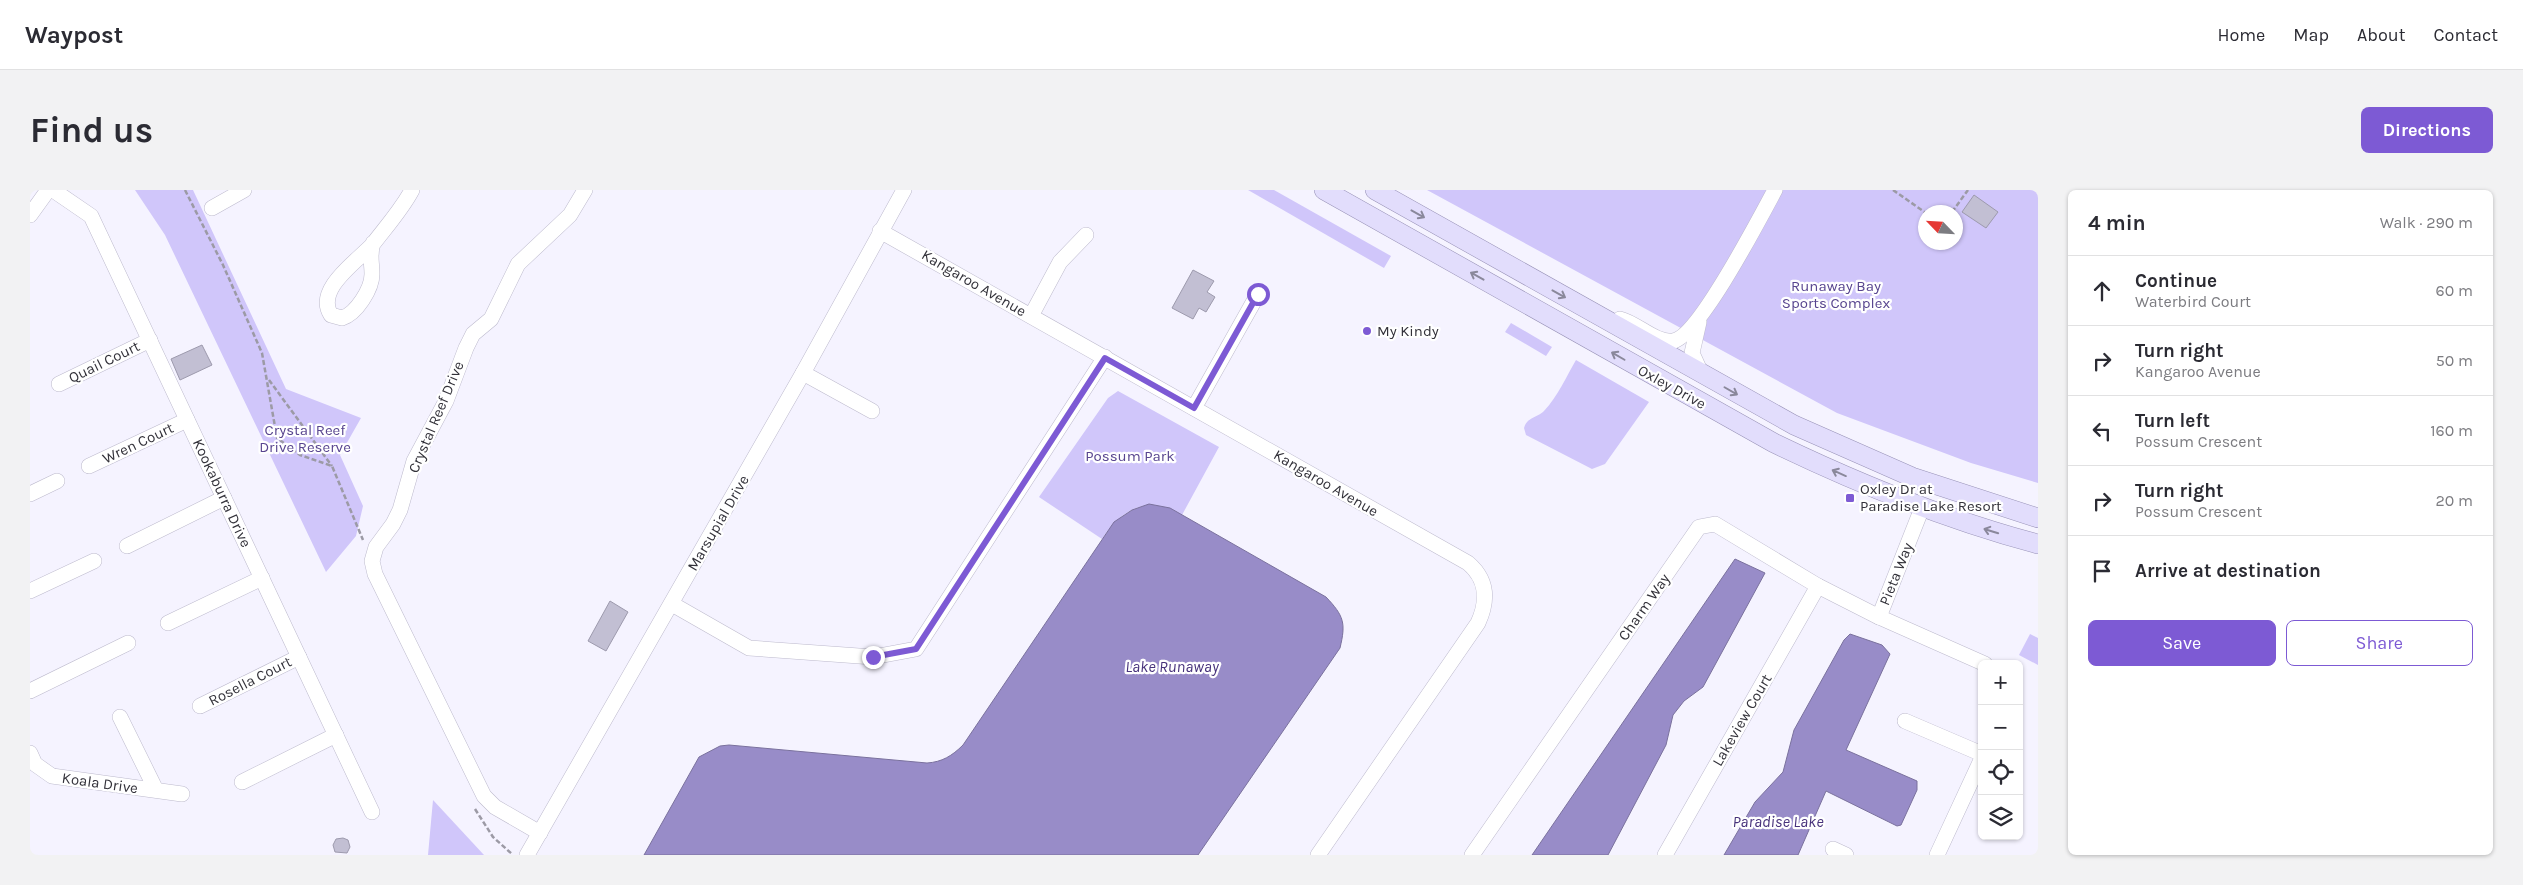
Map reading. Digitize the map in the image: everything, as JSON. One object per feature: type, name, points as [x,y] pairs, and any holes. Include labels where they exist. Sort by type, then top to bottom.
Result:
[{"type":"main road","name":"Oxley Drive","points":[[1324,190],[1774,443],[1842,475],[1922,508],[2038,544]]},
{"type":"main road","name":"Oxley Drive","points":[[1375,190],[1794,425],[1868,459],[1945,489],[2038,518]]},
{"type":"street","points":[[30,216],[48,190]]},
{"type":"street","name":"Kookaburra Drive","points":[[53,190],[91,216],[372,812]]},
{"type":"street","points":[[212,208],[244,190]]},
{"type":"street","points":[[374,243],[370,252],[371,281],[354,312],[342,318],[331,315],[327,305],[330,293],[347,266],[362,256],[374,243],[412,190]]},
{"type":"street","name":"Crystal Reef Drive","points":[[540,833],[495,807],[479,788],[375,574],[372,561],[376,547],[393,524],[400,510],[414,461],[446,401],[460,360],[473,334],[491,319],[518,264],[570,214],[584,190]]},
{"type":"street","name":"Marsupial Drive","points":[[527,855],[803,373],[904,190]]},
{"type":"street","points":[[1597,315],[1623,319],[1668,341],[1678,340],[1700,318],[1775,190]]},
{"type":"street","name":"Kangaroo Avenue","points":[[880,231],[1468,563],[1476,570],[1484,587],[1486,600],[1482,614],[1472,633],[1318,855]]},
{"type":"street","points":[[1031,316],[1060,262],[1086,234]]},
{"type":"street","points":[[1194,408],[1258,294]]},
{"type":"street","points":[[1700,318],[1692,353],[1702,375]]},
{"type":"street","name":"Quail Court","points":[[59,384],[150,340]]},
{"type":"street","points":[[672,604],[749,648],[873,657],[916,649],[1105,358]]},
{"type":"street","points":[[803,373],[872,412]]},
{"type":"street","name":"Wren Court","points":[[89,466],[188,420]]},
{"type":"street","points":[[30,494],[56,482]]},
{"type":"street","points":[[127,546],[224,498]]},
{"type":"street","name":"Pieta Way","points":[[1922,508],[1879,616],[1978,661]]},
{"type":"street","name":"Charm Way","points":[[1472,855],[1699,527],[1715,524],[1818,586],[1879,616]]},
{"type":"street","points":[[30,591],[94,561]]},
{"type":"street","points":[[168,623],[262,578]]},
{"type":"street","name":"Lakeview Court","points":[[1665,855],[1818,586]]},
{"type":"street","points":[[30,690],[128,643]]},
{"type":"street","name":"Rosella Court","points":[[200,706],[299,656]]},
{"type":"street","points":[[120,717],[156,790]]},
{"type":"street","points":[[1905,721],[1978,752]]},
{"type":"street","points":[[242,782],[336,735]]},
{"type":"street","name":"Koala Drive","points":[[30,752],[41,770],[52,776],[182,794]]},
{"type":"street","points":[[1937,855],[1978,767]]},
{"type":"path","points":[[185,190],[223,266],[258,344],[268,379],[272,415],[278,438],[300,455],[332,466]]},
{"type":"path","points":[[1893,190],[1918,207]]},
{"type":"path","points":[[1957,205],[1968,190]]},
{"type":"path","points":[[268,379],[332,466],[363,540],[364,549]]},
{"type":"path","points":[[474,808],[493,838],[513,855]]},
{"type":"green space","name":"Crystal Reef Drive Reserve","points":[[135,190],[193,190],[286,389],[361,418],[340,455],[363,506],[356,536],[326,572],[165,235]]},
{"type":"green space","points":[[1248,190],[1274,190],[1391,256],[1384,268]]},
{"type":"green space","name":"Runaway Bay Sports Complex","points":[[1427,190],[2038,190],[2038,483],[1971,463],[1837,413]]},
{"type":"green space","points":[[1511,323],[1552,347],[1546,356],[1505,332]]},
{"type":"green space","points":[[1576,360],[1649,402],[1605,464],[1592,469],[1526,435],[1524,428],[1527,422],[1544,411],[1549,405],[1558,393]]},
{"type":"green space","name":"Possum Park","points":[[1118,391],[1219,447],[1182,515],[1158,506],[1137,508],[1118,519],[1102,539],[1039,497],[1108,398]]},
{"type":"green space","points":[[2030,634],[2038,638],[2038,665],[2019,655]]},
{"type":"green space","points":[[433,800],[484,855],[428,855]]},
{"type":"water","name":"Lake Runaway","points":[[1149,504],[1170,508],[1326,597],[1337,609],[1343,626],[1340,648],[1198,855],[644,855],[699,757],[720,746],[729,745],[927,763],[942,760],[951,755],[963,745],[1114,522],[1132,510]]},
{"type":"water","points":[[1735,559],[1765,573],[1703,687],[1684,701],[1673,715],[1666,745],[1608,855],[1532,855]]},
{"type":"water","name":"Paradise Lake","points":[[1850,634],[1882,645],[1890,654],[1846,750],[1917,781],[1917,790],[1901,825],[1897,826],[1826,791],[1798,855],[1724,855],[1755,802],[1783,772],[1794,730],[1844,640]]},
{"type":"building","points":[[1974,195],[1998,212],[1986,228],[1963,213]]},
{"type":"building","points":[[1193,270],[1214,281],[1207,292],[1215,297],[1206,312],[1199,308],[1193,319],[1172,308]]},
{"type":"building","points":[[202,345],[212,365],[180,380],[171,359]]},
{"type":"building","points":[[610,601],[628,612],[606,651],[588,641]]},
{"type":"building","points":[[343,838],[348,840],[350,847],[347,853],[335,852],[333,845],[336,839]]},
{"type":"place","name":"My Kindy","points":[[1367,331]]},
{"type":"place","name":"Oxley Dr at Paradise Lake Resort","points":[[1850,498]]},
{"type":"route","points":[[873,657],[916,649],[1105,358],[1194,408],[1258,294]]}]
